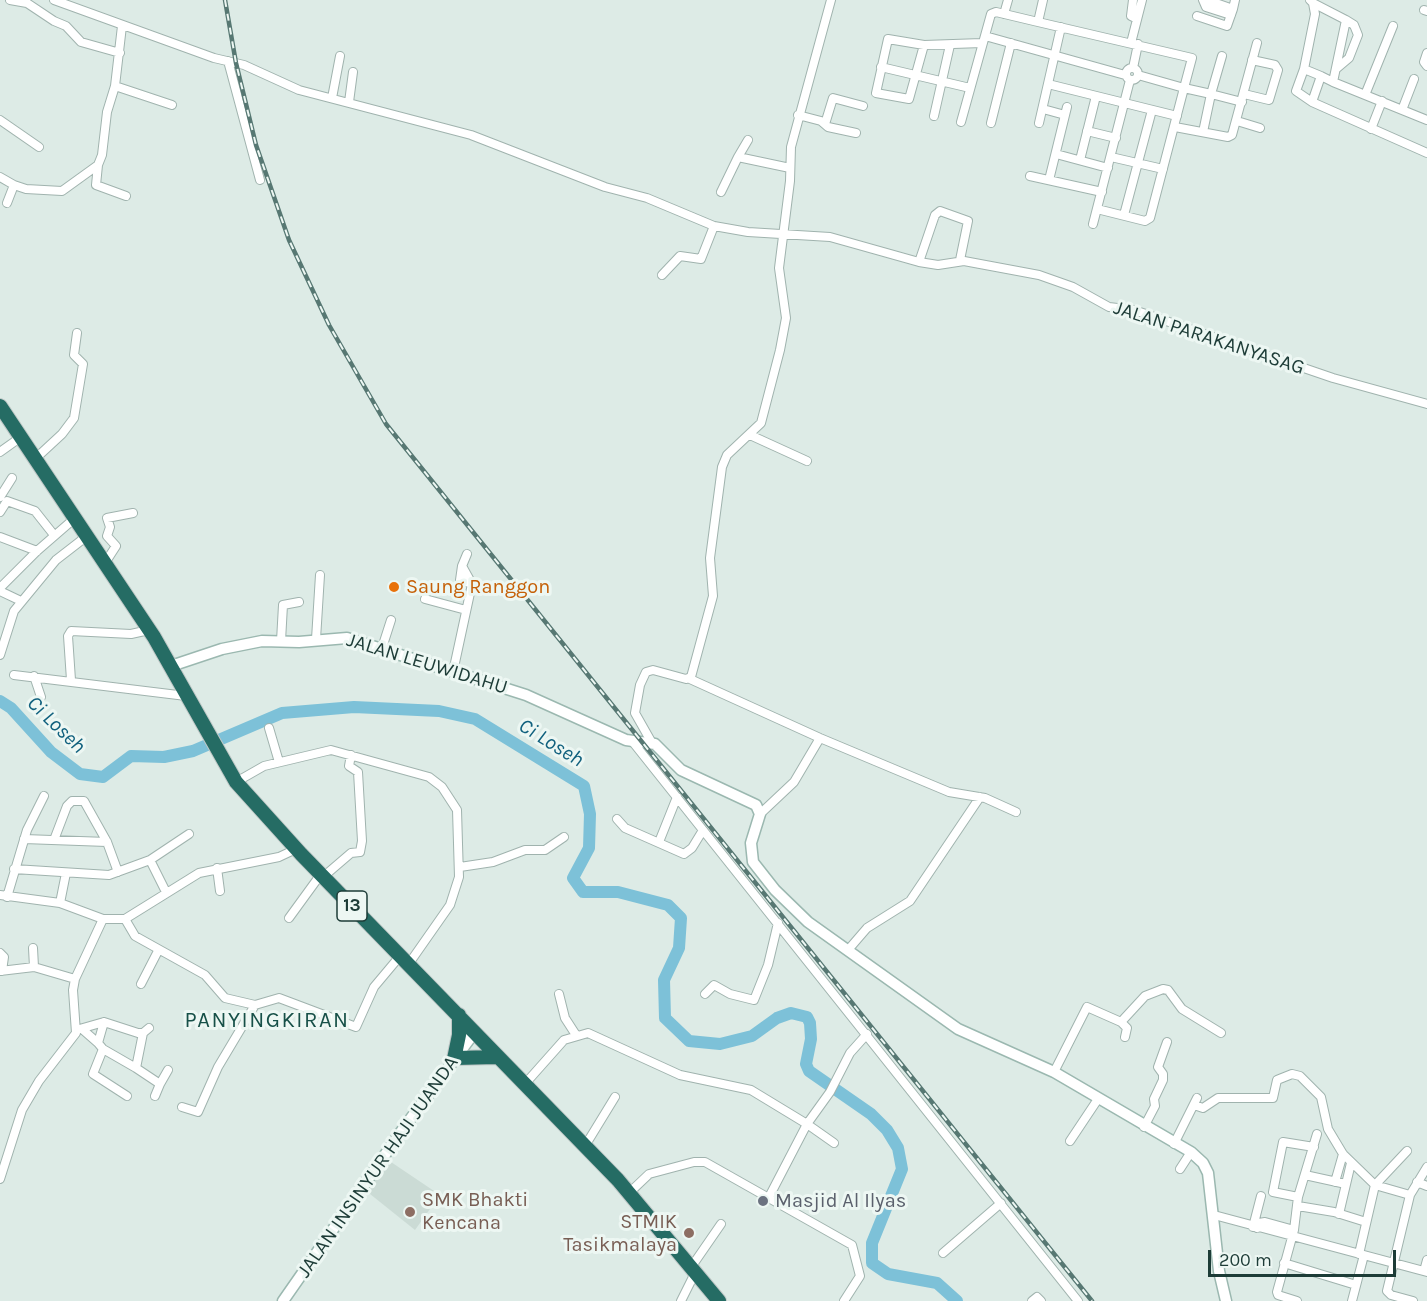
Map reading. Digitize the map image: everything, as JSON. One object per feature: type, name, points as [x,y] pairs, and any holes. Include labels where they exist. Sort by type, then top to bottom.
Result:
[{"type":"highway","name":"13","points":[[0,405],[149,630],[234,780],[296,849],[629,1193],[719,1301]]},
{"type":"highway","points":[[459,1015],[459,1035],[455,1058],[496,1057]]},
{"type":"street","points":[[10,0],[27,3],[66,26],[81,42],[120,53]]},
{"type":"street","name":"JALAN PARAKANYASAG","points":[[54,0],[122,26],[244,65],[283,85],[471,135],[605,188],[647,198],[714,226],[748,232],[784,232],[841,239],[919,262],[938,265],[960,260],[1039,275],[1073,287],[1109,307],[1134,310],[1333,378],[1427,404]]},
{"type":"street","points":[[690,679],[713,596],[710,558],[722,467],[727,455],[750,435],[762,420],[785,326],[779,277],[790,147],[831,0]]},
{"type":"street","points":[[1004,14],[1008,0]]},
{"type":"street","points":[[1038,22],[1043,0]]},
{"type":"street","points":[[1133,0],[1131,16],[1137,19]]},
{"type":"street","points":[[1138,75],[1133,68],[1137,19],[1142,0]]},
{"type":"street","points":[[1197,16],[1227,26],[1235,0]]},
{"type":"street","points":[[1209,1],[1206,7],[1232,12]]},
{"type":"street","points":[[1311,2],[1354,25],[1358,35],[1349,58],[1336,69]]},
{"type":"street","points":[[1311,2],[1315,14],[1304,69],[1296,93],[1427,153]]},
{"type":"street","points":[[961,122],[991,14],[1004,14],[1192,58]]},
{"type":"street","points":[[1333,81],[1346,20]]},
{"type":"street","points":[[122,26],[120,53],[107,112],[105,139],[98,165],[96,185],[126,196]]},
{"type":"street","points":[[1365,94],[1393,26]]},
{"type":"street","points":[[1039,123],[1061,27]]},
{"type":"street","points":[[924,45],[908,99],[878,94],[876,91],[888,39],[924,45],[950,45],[984,40],[1011,43],[1128,77],[1138,75],[1212,94],[1264,101],[1271,97],[1278,67],[1252,60]]},
{"type":"street","points":[[991,123],[1011,43]]},
{"type":"street","points":[[1174,127],[1230,137],[1237,121],[1257,43]]},
{"type":"street","points":[[934,116],[950,45]]},
{"type":"street","points":[[1097,209],[1145,221],[1150,218],[1178,116],[1193,49]]},
{"type":"street","points":[[1427,53],[1424,62],[1427,66]]},
{"type":"street","points":[[332,98],[340,56]]},
{"type":"street","points":[[1203,132],[1222,57]]},
{"type":"street","points":[[228,61],[248,144],[260,180]]},
{"type":"street","points":[[881,67],[970,88]]},
{"type":"street","points":[[1093,224],[1125,103],[1128,68],[1133,68]]},
{"type":"street","points":[[1304,69],[1427,120]]},
{"type":"street","points":[[350,102],[353,72]]},
{"type":"street","points":[[1312,102],[1320,76]]},
{"type":"street","points":[[1402,110],[1414,79]]},
{"type":"street","points":[[1048,84],[1178,116]]},
{"type":"street","points":[[114,86],[172,105]]},
{"type":"street","points":[[1080,160],[1096,96]]},
{"type":"street","points":[[825,124],[833,98],[863,106]]},
{"type":"street","points":[[1371,129],[1382,101]]},
{"type":"street","points":[[1043,109],[1066,111],[1049,180]]},
{"type":"street","points":[[1124,215],[1152,110]]},
{"type":"street","points":[[798,115],[856,133]]},
{"type":"street","points":[[0,120],[39,147]]},
{"type":"street","points":[[1237,121],[1260,128]]},
{"type":"street","points":[[1087,131],[1116,138]]},
{"type":"street","points":[[721,192],[748,140]]},
{"type":"street","points":[[1056,154],[1108,168]]},
{"type":"street","points":[[738,157],[790,168]]},
{"type":"street","points":[[1111,157],[1163,169]]},
{"type":"street","points":[[0,177],[26,189],[62,191],[98,165]]},
{"type":"street","points":[[1030,176],[1102,192]]},
{"type":"street","points":[[7,203],[14,185]]},
{"type":"street","points":[[919,262],[935,215],[940,211],[968,221],[960,260]]},
{"type":"street","points":[[662,275],[680,256],[702,259],[714,226]]},
{"type":"street","points":[[35,459],[62,434],[74,418],[83,364],[74,355],[77,333]]},
{"type":"street","points":[[750,435],[807,460]]},
{"type":"street","points":[[2,450],[21,437]]},
{"type":"street","points":[[0,512],[2,499],[12,478]]},
{"type":"street","points":[[2,499],[38,513],[54,534]]},
{"type":"street","points":[[105,563],[116,546],[106,536],[110,527],[107,518],[133,513]]},
{"type":"street","points":[[21,601],[0,590],[54,534],[75,518]]},
{"type":"street","points":[[0,655],[14,611],[21,601],[56,560],[87,536]]},
{"type":"street","points":[[1,540],[37,551]]},
{"type":"street","points":[[453,672],[472,584],[460,580],[467,554]]},
{"type":"street","points":[[316,639],[320,575]]},
{"type":"street","points":[[424,599],[466,610]]},
{"type":"street","points":[[281,641],[283,605],[299,602]]},
{"type":"street","points":[[382,648],[391,620]]},
{"type":"street","points":[[71,680],[69,633],[131,634],[149,630]]},
{"type":"street","name":"JALAN LEUWIDAHU","points":[[171,666],[242,645],[347,638],[526,695],[642,742],[681,770],[756,805],[760,814]]},
{"type":"street","points":[[1016,812],[980,797],[949,792],[820,738],[690,679],[653,670],[644,675],[640,685],[635,713],[642,742],[677,797],[1078,1301]]},
{"type":"street","points":[[14,675],[71,680],[186,696]]},
{"type":"street","points":[[34,676],[41,697]]},
{"type":"street","points":[[269,728],[279,762]]},
{"type":"street","points":[[820,738],[794,782],[760,814],[751,843],[753,862],[775,890],[808,922],[958,1029],[1054,1072],[1144,1127],[1191,1152],[1203,1163],[1214,1215],[1219,1270],[1226,1301]]},
{"type":"street","points":[[125,919],[135,936],[158,951],[205,975],[225,998],[255,1005],[279,998],[356,1027],[375,987],[404,961],[450,905],[457,887],[460,867],[457,810],[442,787],[429,777],[351,755],[324,750],[254,770],[234,780]]},
{"type":"street","points":[[290,918],[322,876],[351,853],[360,852],[362,840],[358,772],[349,766],[351,755]]},
{"type":"street","points":[[44,796],[24,839],[3,896],[60,903],[103,919],[125,919],[192,877],[217,868],[279,857],[296,849]]},
{"type":"street","points":[[659,843],[677,797]]},
{"type":"street","points":[[849,950],[877,920],[891,915],[910,901],[980,797]]},
{"type":"street","points":[[54,840],[67,806],[78,799],[88,807],[118,872]]},
{"type":"street","points":[[617,819],[625,828],[684,854],[692,848],[703,830]]},
{"type":"street","points":[[14,869],[101,876],[150,860],[189,834]]},
{"type":"street","points":[[460,867],[493,862],[525,850],[545,850],[564,837]]},
{"type":"street","points":[[24,839],[106,842]]},
{"type":"street","points":[[150,860],[166,892]]},
{"type":"street","points":[[217,868],[220,891]]},
{"type":"street","points":[[60,903],[66,873]]},
{"type":"street","points":[[103,919],[75,979],[73,1004],[79,1029],[160,1084]]},
{"type":"street","points":[[705,994],[714,985],[730,994],[754,1000],[768,965],[778,923]]},
{"type":"street","points":[[33,948],[34,967]]},
{"type":"street","points":[[141,984],[158,951]]},
{"type":"street","points":[[0,953],[4,957],[1,971],[34,967],[75,979]]},
{"type":"street","points":[[1121,1022],[1145,996],[1163,988],[1168,990],[1182,1010],[1221,1033]]},
{"type":"street","points":[[560,994],[566,1018],[576,1035]]},
{"type":"street","points":[[182,1107],[198,1112],[218,1067],[255,1005]]},
{"type":"street","points":[[1054,1072],[1085,1008],[1094,1007],[1121,1022],[1127,1028],[1125,1037]]},
{"type":"street","points":[[104,1022],[101,1046],[92,1072],[94,1076],[127,1096]]},
{"type":"street","points":[[0,1179],[22,1110],[39,1081],[79,1029],[104,1022],[146,1031],[136,1068]]},
{"type":"street","name":"JALAN INSINYUR HAJI JUANDA","points":[[283,1301],[474,1033]]},
{"type":"street","points":[[524,1085],[561,1044],[576,1035],[591,1034],[680,1075],[747,1088],[834,1143]]},
{"type":"street","points":[[770,1197],[807,1124],[831,1089],[850,1053],[867,1034]]},
{"type":"street","points":[[1144,1127],[1155,1106],[1154,1099],[1163,1080],[1163,1074],[1158,1067],[1167,1042]]},
{"type":"street","points":[[155,1096],[168,1070]]},
{"type":"street","points":[[1174,1144],[1196,1102],[1203,1108],[1218,1098],[1273,1098],[1277,1080],[1292,1074],[1300,1076],[1321,1097],[1328,1129],[1351,1163],[1375,1185],[1410,1195]]},
{"type":"street","points":[[585,1146],[615,1097]]},
{"type":"street","points":[[1070,1141],[1098,1099]]},
{"type":"street","points":[[1297,1301],[1278,1295],[1298,1202],[1317,1134]]},
{"type":"street","points":[[1314,1147],[1285,1142],[1282,1144],[1273,1192],[1298,1202],[1366,1222]]},
{"type":"street","points":[[1352,1301],[1375,1185],[1407,1151]]},
{"type":"street","points":[[1180,1169],[1191,1152]]},
{"type":"street","points":[[1335,1182],[1343,1154]]},
{"type":"street","points":[[629,1193],[649,1174],[699,1161],[770,1197],[848,1241],[855,1249],[860,1276],[844,1301]]},
{"type":"street","points":[[1339,1214],[1351,1163]]},
{"type":"street","points":[[1413,1301],[1387,1298],[1410,1195],[1427,1167]]},
{"type":"street","points":[[1305,1175],[1346,1184]]},
{"type":"street","points":[[1417,1182],[1427,1186]]},
{"type":"street","points":[[1255,1228],[1261,1196]]},
{"type":"street","points":[[943,1253],[1001,1203]]},
{"type":"street","points":[[1214,1215],[1255,1228],[1293,1233],[1361,1255],[1425,1271],[1427,1260]]},
{"type":"street","points":[[681,1301],[694,1269],[721,1224]]},
{"type":"street","points":[[1284,1263],[1356,1285]]},
{"type":"street","points":[[1032,1301],[1037,1297],[1041,1301]]},
{"type":"shaded area","name":"SMK Bhakti Kencana","points":[[388,1160],[440,1195],[415,1230],[365,1190]]},
{"type":"waterway","name":"Ci Loseh","points":[[0,701],[11,708],[51,752],[80,774],[103,777],[131,756],[164,757],[193,751],[282,713],[354,707],[439,711],[475,719],[584,786],[590,814],[589,848],[573,878],[583,892],[618,892],[668,905],[681,918],[679,948],[664,980],[665,1018],[689,1041],[720,1044],[752,1036],[777,1018],[791,1013],[807,1017],[810,1023],[811,1039],[806,1064],[809,1071],[871,1114],[887,1130],[898,1148],[902,1169],[872,1243],[872,1263],[888,1274],[937,1283],[957,1301]]},
{"type":"railway","points":[[225,0],[236,63],[256,145],[289,240],[329,325],[386,424],[1092,1301]]},
{"type":"place","name":"Saung Ranggon","points":[[394,587]]},
{"type":"place","name":"Masjid Al Ilyas","points":[[763,1201]]},
{"type":"place","name":"SMK Bhakti Kencana","points":[[410,1212]]},
{"type":"place","name":"STMIK Tasikmalaya","points":[[689,1233]]},
{"type":"district","name":"PANYINGKIRAN","points":[[267,1021]]}]
